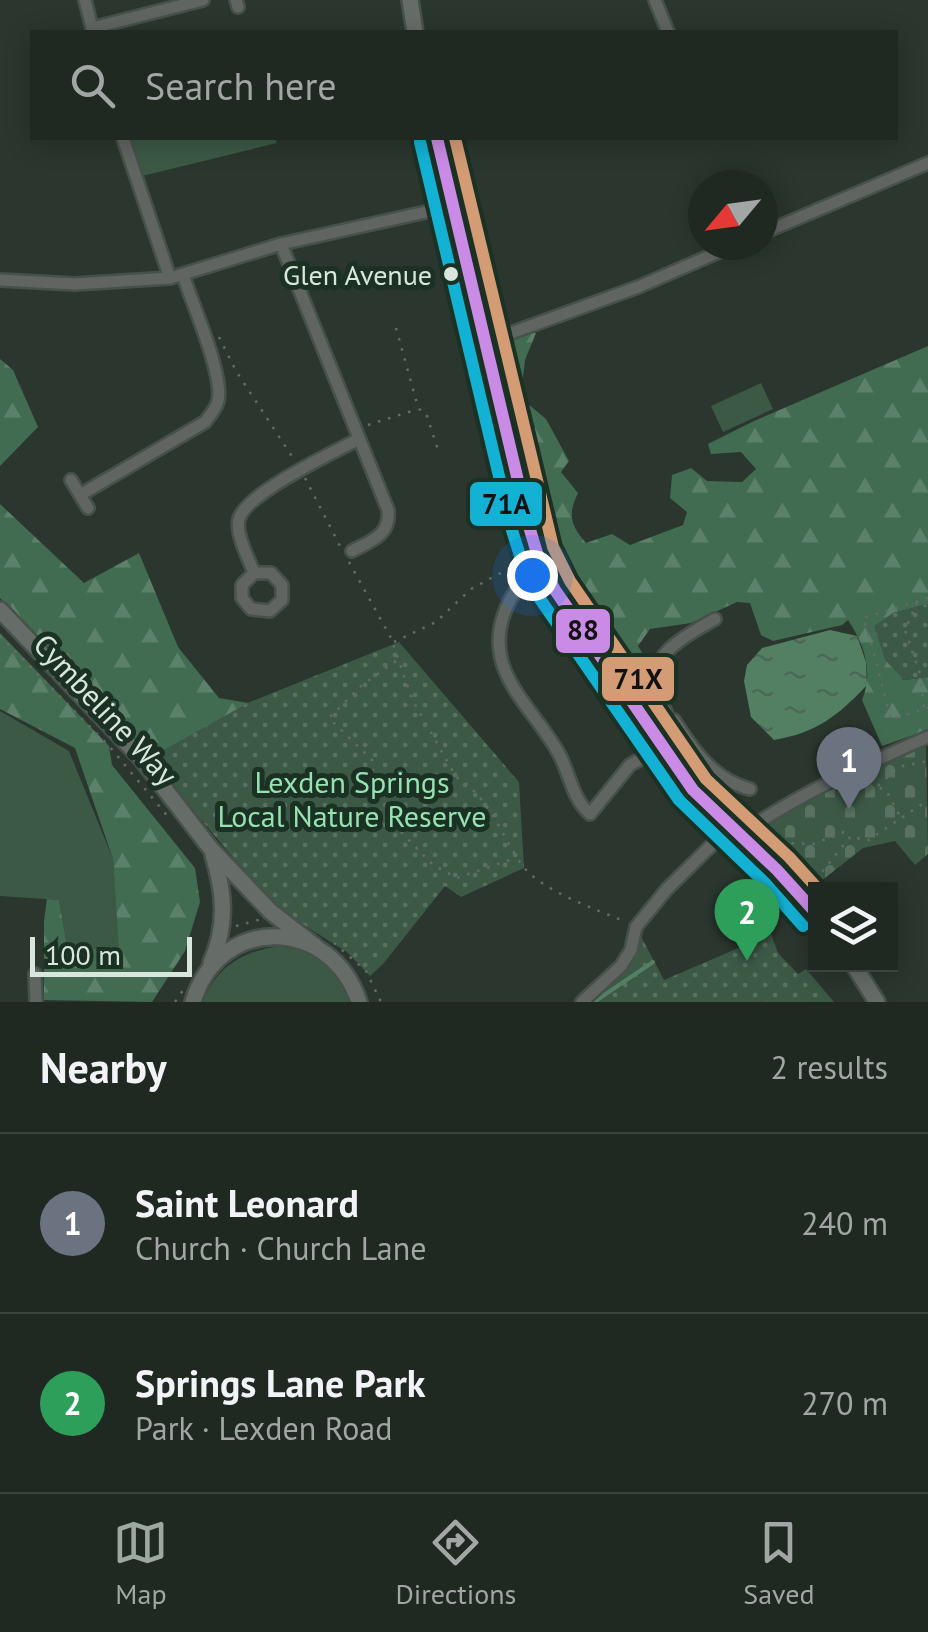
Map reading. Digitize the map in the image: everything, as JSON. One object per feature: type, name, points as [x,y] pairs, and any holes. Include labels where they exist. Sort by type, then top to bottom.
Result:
[{"type":"main road","points":[[410,0],[415,30]]},
{"type":"main road","points":[[437,140],[482,348],[528,524],[544,569],[693,790],[808,904]]},
{"type":"main road","name":"Cymbeline Way","points":[[0,610],[140,757],[211,849],[271,912],[342,967],[361,1002]]},
{"type":"main road","name":"Cymbeline Way","points":[[195,996],[223,928],[222,887],[211,849]]},
{"type":"main road","points":[[209,967],[237,945],[262,937],[295,938],[315,946]]},
{"type":"main road","points":[[858,972],[877,1002]]},
{"type":"street","points":[[85,0],[93,30],[203,0]]},
{"type":"street","points":[[656,0],[667,30]]},
{"type":"street","points":[[124,140],[170,278]]},
{"type":"street","points":[[778,227],[928,163]]},
{"type":"street","points":[[0,280],[76,284],[170,278],[281,244],[453,206]]},
{"type":"street","points":[[281,244],[388,510],[390,522],[386,530],[352,551]]},
{"type":"street","points":[[482,348],[700,260]]},
{"type":"street","points":[[80,495],[205,422],[218,402],[217,376],[184,275]]},
{"type":"street","points":[[254,573],[239,518],[263,493],[357,434]]},
{"type":"street","points":[[71,480],[88,508]]},
{"type":"street","points":[[544,569],[510,595],[500,627],[499,654],[504,674],[556,748],[578,804],[590,814],[630,766],[646,756]]},
{"type":"street","points":[[715,619],[678,640],[659,666],[654,678],[656,688],[670,715],[705,763],[735,785],[750,789]]},
{"type":"street","points":[[663,744],[674,735],[670,715]]},
{"type":"street","points":[[582,1002],[621,966],[631,950],[636,927],[666,889],[735,831],[928,737]]},
{"type":"street","points":[[35,974],[36,1002]]},
{"type":"street","points":[[182,1002],[195,996]]},
{"type":"path","points":[[458,313],[472,356],[486,425]]},
{"type":"path","points":[[214,328],[236,371],[300,470],[393,643],[412,698],[456,777],[468,784],[498,821],[524,868],[545,884],[636,927]]},
{"type":"path","points":[[396,328],[419,408],[426,413],[438,453]]},
{"type":"path","points":[[472,356],[482,348]]},
{"type":"path","points":[[357,434],[419,408]]},
{"type":"path","points":[[393,643],[436,622],[472,589],[516,564]]},
{"type":"path","points":[[919,599],[905,630],[925,680],[926,708],[891,719],[864,618],[919,599],[928,598]]},
{"type":"path","name":"Cymbeline Way","points":[[0,636],[109,746],[171,820]]},
{"type":"path","points":[[398,659],[362,685],[330,718],[372,760],[375,804],[433,865],[456,878],[518,858]]},
{"type":"path","points":[[877,787],[898,767],[928,761]]},
{"type":"path","points":[[858,774],[886,790],[902,820]]},
{"type":"path","points":[[772,848],[785,842],[813,844],[844,832],[867,841],[928,800]]},
{"type":"path","points":[[801,896],[834,861],[850,836]]},
{"type":"path","points":[[223,928],[267,917],[271,912]]},
{"type":"green space","points":[[132,140],[277,143],[142,176]]},
{"type":"green space","points":[[521,331],[536,333],[525,360],[522,386],[528,404],[546,419],[569,461],[561,472],[578,493],[572,508],[574,526],[586,543],[612,534],[630,545],[683,525],[687,512],[670,498],[672,475],[691,468],[707,481],[742,482],[756,469],[741,452],[711,454],[708,444],[928,346],[928,604],[893,613],[903,680],[928,677],[928,730],[882,746],[862,700],[866,690],[866,659],[848,620],[842,625],[773,641],[761,635],[750,603],[737,602],[691,623],[650,629],[638,646],[652,669],[644,681],[628,682],[568,601],[531,509],[513,440],[498,341]]},
{"type":"green space","points":[[0,359],[13,370],[38,427],[0,466]]},
{"type":"green space","points":[[761,383],[773,409],[723,432],[711,406]]},
{"type":"green space","points":[[0,504],[84,583],[139,553],[178,647],[219,698],[248,703],[299,683],[149,758],[0,598]]},
{"type":"green space","points":[[928,604],[928,677],[904,680],[885,660],[874,626],[893,613]]},
{"type":"green space","points":[[0,633],[109,746],[112,765],[195,868],[200,902],[185,951],[152,1002],[44,1000],[47,899],[59,900],[68,951],[119,947],[113,859],[75,748],[0,709]]},
{"type":"green space","name":"Lexden Springs Local Nature Reserve","points":[[399,642],[519,782],[524,868],[461,897],[445,886],[370,976],[347,952],[275,907],[149,758],[248,703]]},
{"type":"green space","points":[[0,711],[69,751],[113,859],[120,948],[68,951],[59,900],[0,896]]},
{"type":"green space","points":[[926,746],[928,854],[915,865],[895,841],[863,848],[820,882],[808,882],[808,886],[758,832],[816,793]]},
{"type":"green space","points":[[636,927],[664,980],[771,934],[778,953],[798,974],[806,969],[834,1002],[581,1002],[621,966]]},
{"type":"green space","points":[[279,946],[305,952],[324,963],[352,1002],[203,1002],[216,979],[232,963],[253,952]]},
{"type":"water","points":[[830,630],[857,636],[866,662],[867,685],[826,721],[802,733],[774,740],[751,717],[744,681],[747,665],[762,648]]},
{"type":"waterway","points":[[594,1002],[653,962]]},
{"type":"transit line","name":"88","points":[[437,140],[537,553],[555,590],[693,790],[808,904]]},
{"type":"transit line","name":"71X","points":[[455,140],[553,547],[570,581],[706,779],[812,882]]},
{"type":"transit line","name":"71A","points":[[420,142],[511,527],[540,599],[679,800],[764,882],[803,926]]},
{"type":"place","name":"Glen Avenue","points":[[451,274]]},
{"type":"place","name":"Saint Leonard","points":[[849,809]]},
{"type":"place","name":"Springs Lane Park","points":[[747,961]]}]
